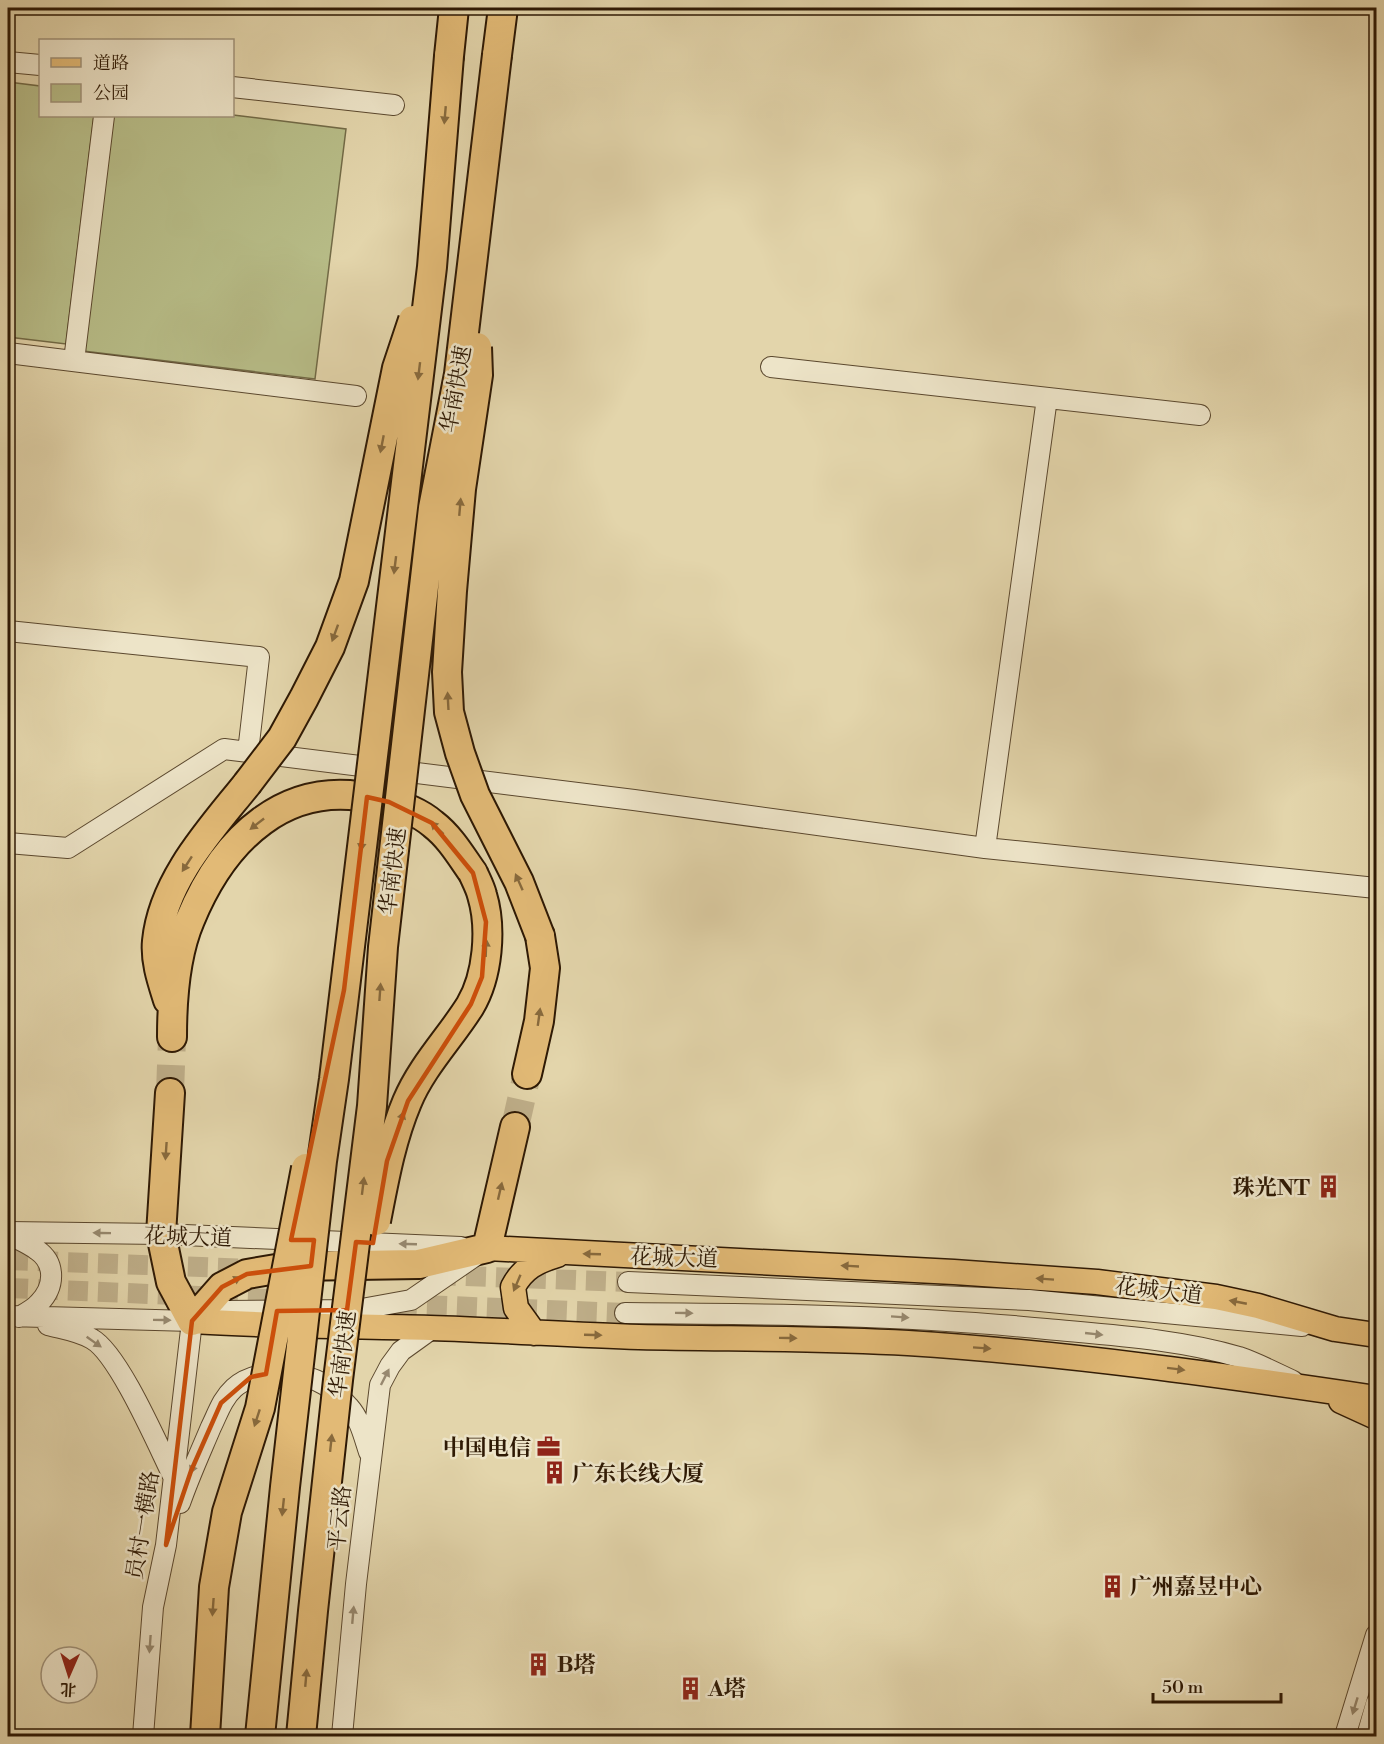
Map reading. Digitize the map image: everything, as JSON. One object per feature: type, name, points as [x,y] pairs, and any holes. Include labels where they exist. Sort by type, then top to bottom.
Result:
[{"type":"highway","name":"华南快速","points":[[260,1737],[285,1487],[432,267],[454,8]]},
{"type":"highway","name":"华南快速","points":[[301,1737],[312,1611],[338,1380],[371,1117],[383,946],[433,508],[459,374],[503,8]]},
{"type":"highway","points":[[474,254],[478,375],[461,489],[452,591],[447,672],[449,712],[475,795],[519,882],[540,936],[545,968],[539,1021],[527,1074]]},
{"type":"highway","points":[[338,1380],[360,1317],[387,1161],[408,1101],[423,1073],[471,1004],[482,977],[486,952],[486,922],[482,895],[473,873],[453,844],[432,823],[414,812],[389,802],[358,794],[304,799],[271,813],[246,833],[224,858],[189,921],[179,958],[172,1026],[159,972],[157,942],[163,914],[180,874],[282,738],[330,647],[350,592],[366,526],[397,368],[432,267]]},
{"type":"highway","points":[[205,1737],[214,1587],[227,1512],[260,1408],[297,1207],[344,990]]},
{"type":"highway","points":[[170,1093],[161,1234],[171,1282],[192,1321],[222,1287],[247,1274],[294,1266],[419,1264],[488,1248],[515,1126]]},
{"type":"main road","name":"花城大道","points":[[488,1248],[814,1264],[1097,1282],[1216,1298],[1258,1306],[1335,1329],[1377,1335]]},
{"type":"main road","points":[[534,1334],[516,1308],[513,1287],[526,1268],[538,1260],[562,1253]]},
{"type":"main road","points":[[192,1321],[250,1325],[433,1328],[534,1334],[792,1338],[1019,1351],[1207,1373],[1377,1398]]},
{"type":"main road","points":[[1335,1329],[1377,1328]]},
{"type":"main road","points":[[1309,1388],[1377,1418]]},
{"type":"street","points":[[8,62],[39,65]]},
{"type":"street","points":[[234,87],[394,105]]},
{"type":"street","points":[[74,361],[104,117]]},
{"type":"street","points":[[8,353],[356,396]]},
{"type":"street","points":[[771,367],[1200,415]]},
{"type":"street","points":[[986,848],[1047,398]]},
{"type":"street","points":[[8,630],[259,657],[248,752]]},
{"type":"street","points":[[8,843],[68,848],[224,749],[634,800],[986,848],[1377,888]]},
{"type":"street","points":[[8,1233],[37,1249],[47,1259],[51,1270],[51,1282],[39,1304],[13,1316]]},
{"type":"street","name":"花城大道","points":[[8,1233],[161,1234],[488,1248]]},
{"type":"street","points":[[13,1316],[192,1321],[224,1311],[346,1311],[411,1300],[488,1248]]},
{"type":"street","name":"花城大道","points":[[628,1282],[1029,1300],[1335,1329]]},
{"type":"street","points":[[626,1313],[891,1317],[1128,1337],[1162,1341],[1240,1358],[1309,1388]]},
{"type":"street","points":[[13,1316],[76,1332],[94,1340],[111,1356],[174,1478]]},
{"type":"street","name":"员村一横路","points":[[143,1737],[153,1607],[166,1545],[192,1321]]},
{"type":"street","name":"平云路","points":[[342,1737],[356,1584],[380,1385],[401,1351],[433,1328]]},
{"type":"street","points":[[166,1545],[191,1471],[221,1403],[235,1388],[251,1377],[261,1374],[292,1375],[311,1379],[324,1385],[355,1415],[370,1455]]},
{"type":"street","points":[[1345,1737],[1377,1635]]},
{"type":"street","points":[[1366,1737],[1377,1704]]},
{"type":"highlighted area","points":[[367,797],[389,802],[432,823],[473,873],[486,922],[482,977],[471,1004],[408,1101],[387,1161],[373,1243],[356,1242],[347,1310],[277,1311],[266,1374],[251,1377],[221,1403],[191,1471],[166,1545],[192,1321],[222,1287],[247,1274],[311,1266],[314,1240],[291,1240],[344,990]]},
{"type":"green space","points":[[8,82],[39,86],[39,117],[94,117],[66,344],[8,337]]},
{"type":"green space","points":[[234,115],[346,129],[315,379],[83,351],[112,117],[234,117]]},
{"type":"tunnel","points":[[170,1093],[172,1037]]},
{"type":"tunnel","points":[[515,1127],[527,1074]]},
{"type":"tunnel","points":[[8,1260],[254,1269]]},
{"type":"tunnel","points":[[436,1275],[628,1282]]},
{"type":"tunnel","points":[[8,1288],[293,1300]]},
{"type":"tunnel","points":[[397,1304],[625,1313]]},
{"type":"place","name":"珠光NT","points":[[1328,1187]]},
{"type":"place","name":"中国电信","points":[[549,1447]]},
{"type":"place","name":"广东长线大厦","points":[[554,1473]]},
{"type":"place","name":"广州嘉昱中心","points":[[1112,1586]]},
{"type":"place","name":"B塔","points":[[539,1664]]},
{"type":"place","name":"A塔","points":[[690,1688]]}]
